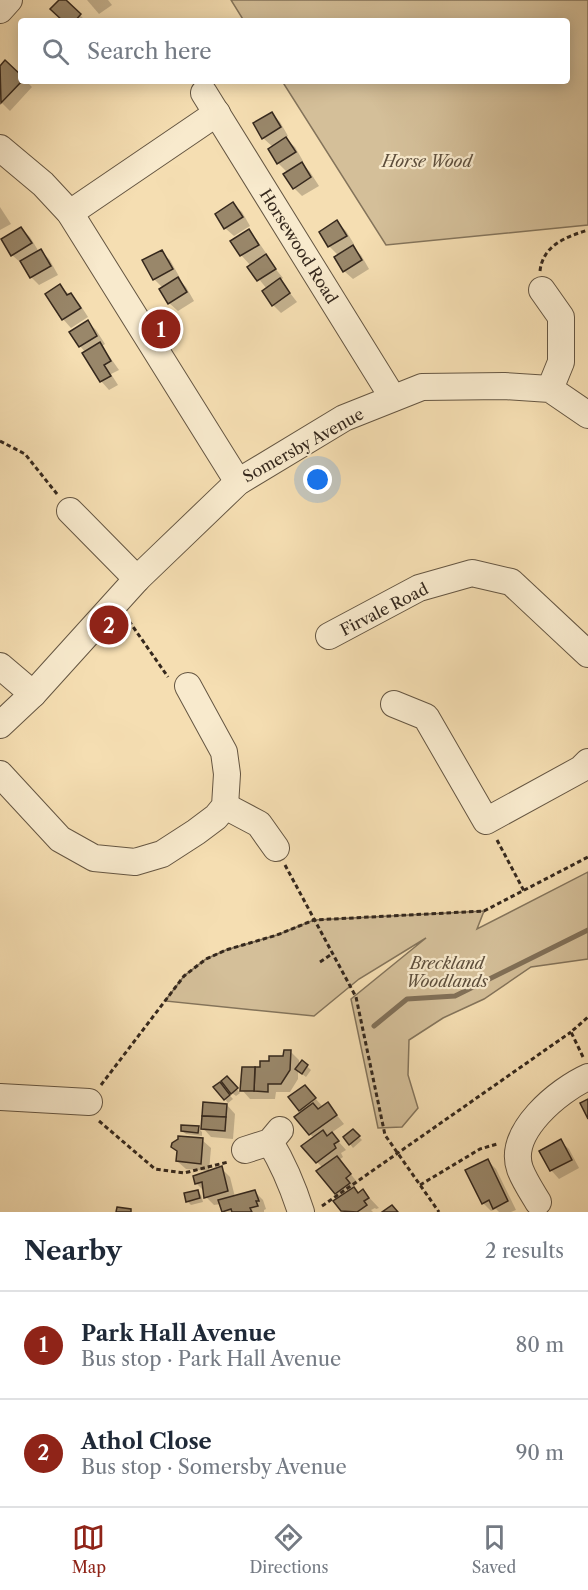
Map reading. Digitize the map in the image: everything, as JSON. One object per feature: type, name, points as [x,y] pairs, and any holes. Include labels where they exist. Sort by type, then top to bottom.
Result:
[{"type":"street","points":[[0,10],[9,0]]},
{"type":"street","name":"Horsewood Road","points":[[70,213],[210,103],[393,398]]},
{"type":"street","points":[[0,148],[43,184],[70,213],[238,482]]},
{"type":"street","points":[[542,290],[561,317],[561,362],[550,389],[588,415]]},
{"type":"street","name":"Somersby Avenue","points":[[0,725],[33,694],[137,579],[238,482],[344,418],[422,387],[504,386],[550,389]]},
{"type":"street","points":[[70,511],[137,579]]},
{"type":"street","name":"Firvale Road","points":[[329,636],[419,588],[472,573],[511,582],[588,654]]},
{"type":"street","points":[[0,666],[33,694]]},
{"type":"street","points":[[0,774],[60,838],[94,858],[135,862],[162,855],[210,822],[225,806],[227,774],[224,752],[188,686]]},
{"type":"street","points":[[394,704],[426,717],[486,821],[581,769],[588,762]]},
{"type":"street","points":[[225,806],[259,824],[276,848]]},
{"type":"street","points":[[538,1202],[519,1167],[521,1138],[531,1121],[575,1083],[586,1068]]},
{"type":"street","points":[[0,1097],[89,1102]]},
{"type":"street","points":[[245,1150],[275,1136],[281,1160],[301,1212]]},
{"type":"path","points":[[542,290],[541,261],[548,250],[559,242],[588,230]]},
{"type":"path","points":[[0,441],[25,454],[70,511]]},
{"type":"path","points":[[116,603],[175,687],[188,686]]},
{"type":"path","points":[[486,821],[524,891]]},
{"type":"path","points":[[276,848],[356,997],[385,1135],[439,1212]]},
{"type":"path","points":[[245,1150],[241,1159],[184,1173],[155,1169],[92,1115],[89,1102],[184,976],[206,959],[226,950],[277,935],[314,920],[484,911],[588,857]]},
{"type":"path","points":[[320,962],[332,954]]},
{"type":"path","points":[[314,1212],[571,1032],[588,1017]]},
{"type":"path","points":[[571,1032],[586,1068]]},
{"type":"path","points":[[420,1185],[480,1149],[521,1138]]},
{"type":"green space","name":"Horse Wood","points":[[231,0],[588,0],[588,225],[386,245],[284,84],[570,84],[570,18],[242,18]]},
{"type":"green space","name":"Breckland Woodlands","points":[[588,872],[588,959],[531,967],[484,999],[443,1018],[409,1040],[408,1075],[418,1108],[402,1127],[378,1128],[351,999],[426,938],[359,979],[314,1016],[165,1001],[184,976],[206,959],[314,920],[484,911],[477,929]]},
{"type":"building","points":[[59,0],[66,0],[81,14],[78,18],[60,18],[50,9]]},
{"type":"building","points":[[5,60],[18,72],[19,84],[1,103],[0,66]]},
{"type":"building","points":[[272,112],[281,127],[262,139],[253,123]]},
{"type":"building","points":[[286,137],[296,152],[277,164],[268,149]]},
{"type":"building","points":[[302,162],[311,177],[293,189],[283,174]]},
{"type":"building","points":[[233,202],[243,217],[224,229],[215,214]]},
{"type":"building","points":[[337,220],[347,236],[328,247],[319,232]]},
{"type":"building","points":[[21,227],[32,243],[11,256],[1,239]]},
{"type":"building","points":[[249,229],[259,245],[240,256],[230,241]]},
{"type":"building","points":[[353,245],[362,260],[343,272],[334,257]]},
{"type":"building","points":[[41,249],[51,266],[30,278],[20,261]]},
{"type":"building","points":[[162,250],[173,269],[153,280],[142,260]]},
{"type":"building","points":[[266,254],[276,269],[257,281],[247,267]]},
{"type":"building","points":[[178,277],[187,292],[168,304],[159,289]]},
{"type":"building","points":[[280,278],[290,293],[272,306],[262,291]]},
{"type":"building","points":[[60,284],[67,295],[71,293],[81,308],[62,320],[45,294]]},
{"type":"building","points":[[88,320],[97,336],[79,347],[69,332]]},
{"type":"building","points":[[100,342],[111,361],[104,365],[111,376],[100,382],[82,353]]},
{"type":"building","points":[[284,1050],[291,1050],[290,1070],[281,1084],[268,1084],[268,1092],[254,1091],[255,1067],[260,1067],[260,1061],[269,1061],[269,1056],[283,1056]]},
{"type":"building","points":[[302,1060],[308,1065],[302,1074],[295,1069]]},
{"type":"building","points":[[242,1067],[255,1067],[254,1091],[240,1091]]},
{"type":"building","points":[[227,1076],[238,1088],[231,1094],[221,1081]]},
{"type":"building","points":[[220,1082],[230,1095],[224,1100],[213,1087]]},
{"type":"building","points":[[305,1085],[316,1098],[299,1111],[288,1097]]},
{"type":"building","points":[[588,1099],[588,1119],[580,1103]]},
{"type":"building","points":[[203,1102],[227,1104],[226,1117],[202,1116]]},
{"type":"building","points":[[328,1102],[337,1115],[309,1135],[294,1117],[313,1103],[318,1109]]},
{"type":"building","points":[[202,1116],[226,1117],[225,1131],[201,1129]]},
{"type":"building","points":[[181,1125],[199,1126],[198,1133],[181,1131]]},
{"type":"building","points":[[353,1129],[360,1136],[349,1145],[343,1137]]},
{"type":"building","points":[[323,1130],[327,1136],[332,1132],[339,1141],[334,1144],[336,1148],[316,1163],[301,1146]]},
{"type":"building","points":[[178,1136],[203,1138],[201,1164],[176,1161],[177,1151],[171,1147]]},
{"type":"building","points":[[561,1139],[572,1160],[550,1171],[539,1151]]},
{"type":"building","points":[[337,1156],[351,1174],[346,1178],[350,1183],[335,1194],[316,1171]]},
{"type":"building","points":[[488,1159],[508,1201],[493,1209],[489,1200],[482,1204],[465,1170]]},
{"type":"building","points":[[222,1166],[228,1191],[204,1198],[202,1182],[195,1184],[193,1176]]},
{"type":"building","points":[[354,1187],[358,1193],[363,1189],[369,1198],[364,1201],[367,1205],[357,1212],[341,1211],[333,1201]]},
{"type":"building","points":[[198,1190],[200,1198],[186,1202],[184,1193]]},
{"type":"building","points":[[255,1190],[259,1201],[256,1201],[258,1206],[250,1208],[252,1212],[232,1212],[231,1209],[222,1212],[218,1200]]},
{"type":"building","points":[[392,1205],[398,1212],[382,1212]]},
{"type":"building","points":[[117,1207],[131,1209],[131,1212],[116,1212]]},
{"type":"waterway","points":[[374,1026],[407,999],[455,996],[588,930]]},
{"type":"place","name":"Park Hall Avenue","points":[[161,329]]},
{"type":"place","name":"Athol Close","points":[[109,625]]}]
